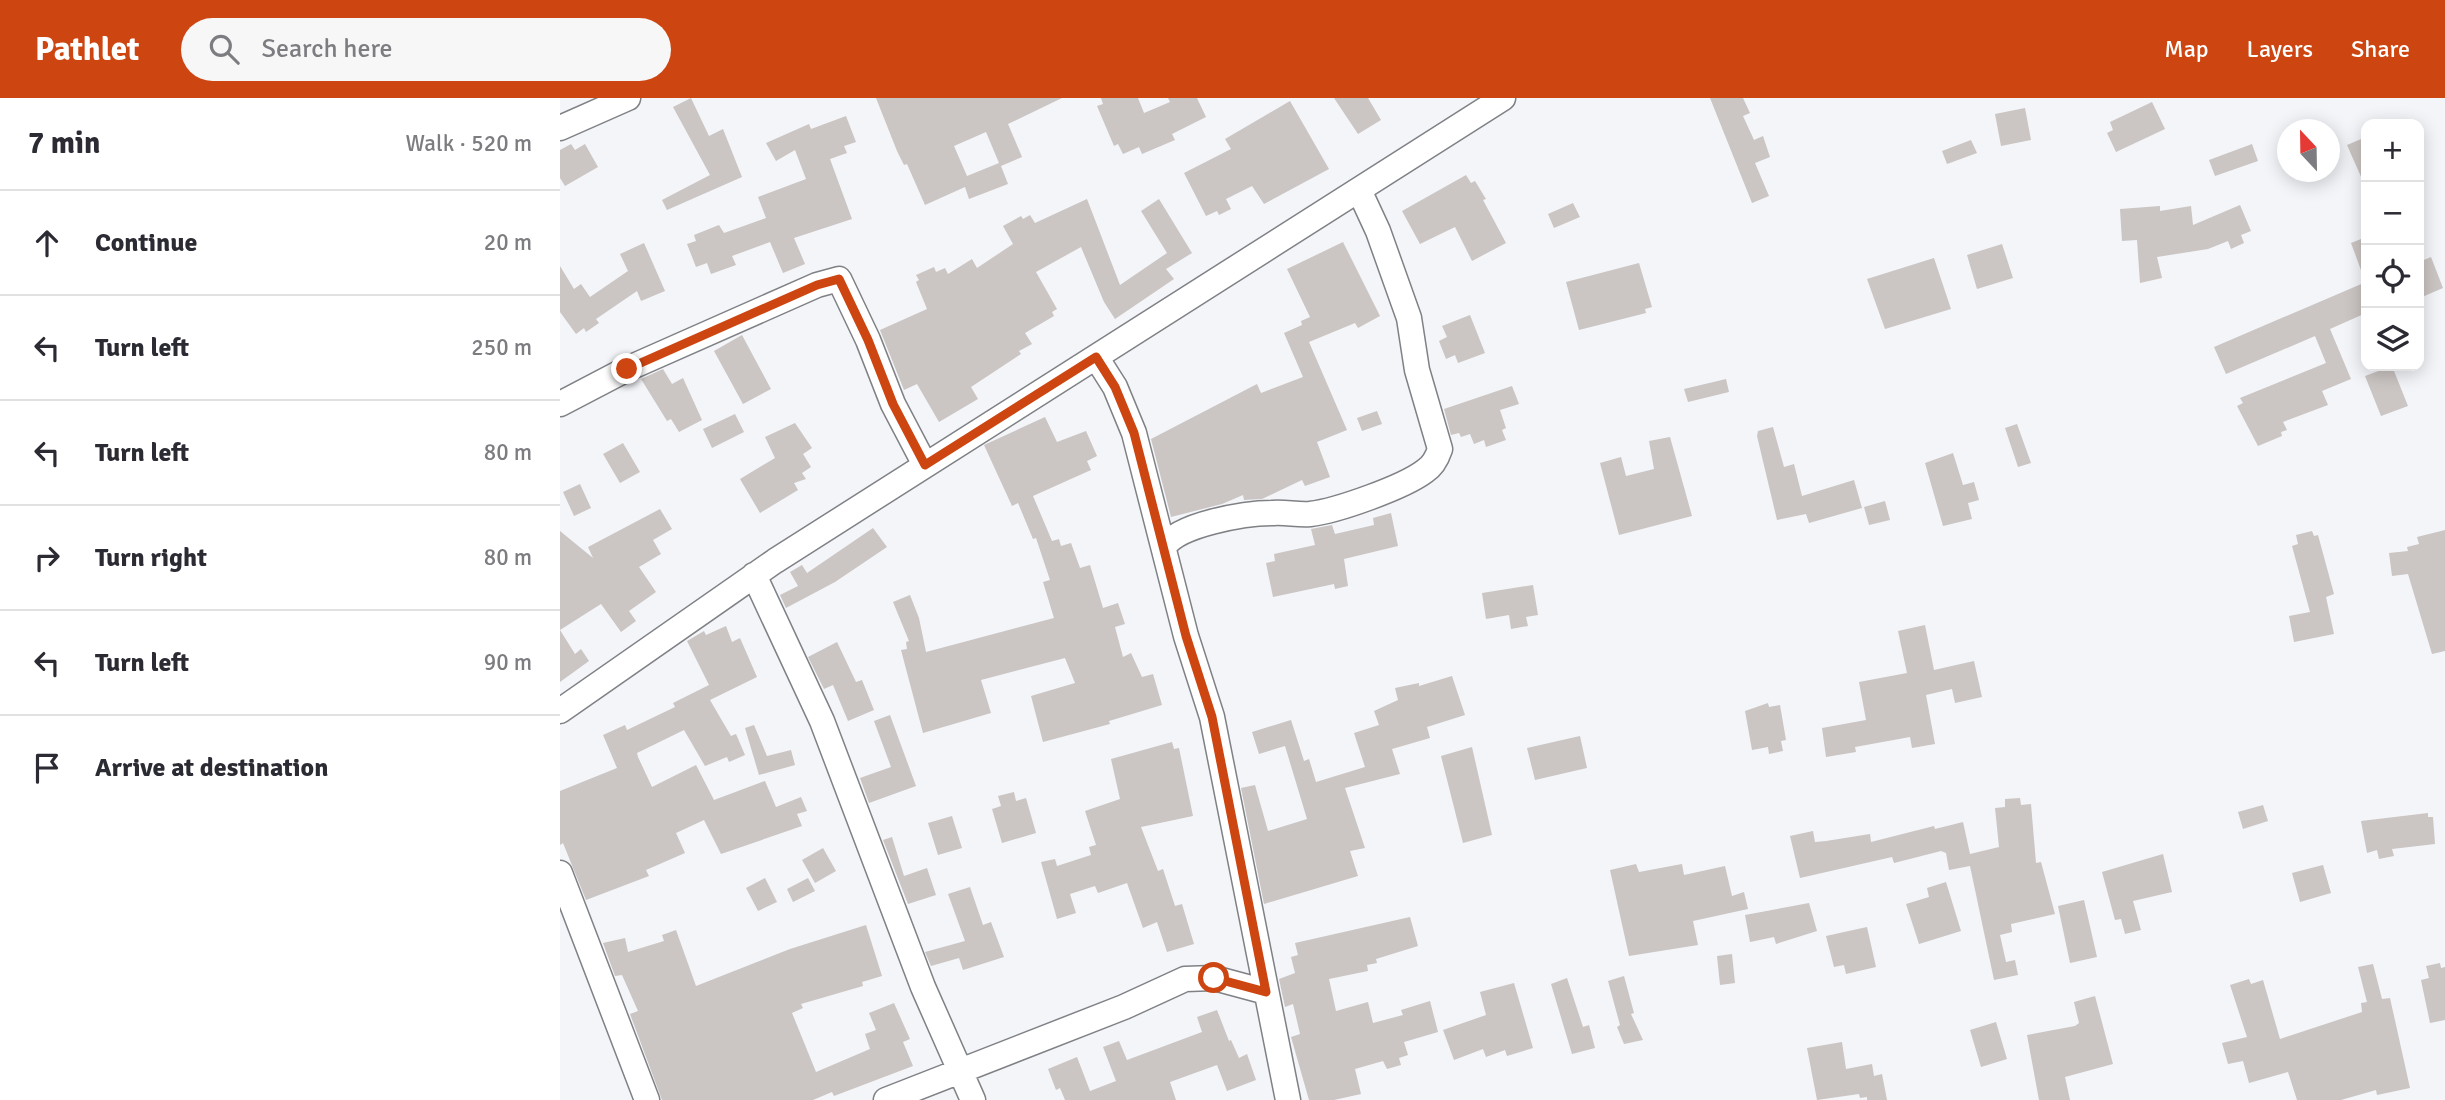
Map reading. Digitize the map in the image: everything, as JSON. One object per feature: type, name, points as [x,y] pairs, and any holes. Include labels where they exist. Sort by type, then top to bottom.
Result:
[{"type":"street","points":[[560,128],[628,98]]},
{"type":"street","points":[[560,711],[754,575],[1503,98]]},
{"type":"street","points":[[1164,547],[1169,538],[1182,531],[1218,521],[1273,513],[1313,514],[1341,507],[1406,482],[1427,470],[1436,460],[1440,449],[1417,370],[1409,318],[1378,231],[1359,190]]},
{"type":"street","points":[[560,404],[627,369],[817,285],[839,279],[868,340],[893,404],[925,465]]},
{"type":"street","points":[[1096,357],[1115,387],[1134,433],[1215,730],[1288,1100]]},
{"type":"street","points":[[754,575],[822,721],[923,986],[973,1100]]},
{"type":"street","points":[[560,873],[648,1100]]},
{"type":"street","points":[[886,1100],[1124,1007],[1185,979],[1214,978],[1266,992]]},
{"type":"building","points":[[691,98],[709,136],[723,129],[742,177],[667,210],[662,200],[710,175],[673,107]]},
{"type":"building","points":[[876,98],[1062,98],[1008,124],[1022,157],[1001,166],[1008,184],[969,199],[965,187],[925,205],[907,164],[904,165]],"holes":[[[986,132],[999,163],[967,176],[954,146]]]},
{"type":"building","points":[[1101,98],[1138,98],[1144,113],[1170,102],[1168,98],[1197,98],[1206,117],[1172,134],[1175,140],[1142,154],[1139,147],[1123,154],[1118,144],[1114,146],[1097,106],[1103,104]]},
{"type":"building","points":[[1334,98],[1368,98],[1381,120],[1358,134]]},
{"type":"building","points":[[1710,98],[1743,98],[1750,113],[1743,116],[1754,140],[1763,136],[1770,157],[1755,163],[1769,196],[1752,203]]},
{"type":"building","points":[[1290,101],[1329,169],[1264,204],[1252,186],[1226,199],[1231,209],[1219,215],[1217,211],[1206,216],[1184,173],[1231,149],[1225,139]]},
{"type":"building","points":[[2152,102],[2165,129],[2116,152],[2107,133],[2113,130],[2110,122]]},
{"type":"building","points":[[2025,108],[2031,140],[2001,146],[1995,114]]},
{"type":"building","points":[[846,116],[856,142],[844,146],[847,153],[830,159],[852,219],[794,238],[805,264],[783,273],[770,242],[732,256],[736,265],[711,274],[707,263],[696,267],[687,244],[696,241],[694,235],[719,225],[724,233],[766,218],[758,197],[806,179],[795,150],[776,161],[766,143],[809,124],[811,129]]},
{"type":"building","points":[[2361,139],[2361,177],[2347,145]]},
{"type":"building","points":[[1971,140],[1977,153],[1947,164],[1942,151]]},
{"type":"building","points":[[571,144],[575,150],[585,144],[598,167],[565,186],[560,178],[560,150]]},
{"type":"building","points":[[2252,144],[2258,161],[2215,176],[2209,160]]},
{"type":"building","points":[[1466,175],[1471,183],[1475,181],[1486,199],[1483,200],[1506,243],[1472,261],[1455,227],[1420,244],[1402,211]]},
{"type":"building","points":[[1087,199],[1120,285],[1167,253],[1141,211],[1159,199],[1192,253],[1166,269],[1174,279],[1115,319],[1104,302],[1081,247],[1036,272],[1057,309],[1052,312],[1054,316],[1025,333],[1032,344],[1019,351],[1021,354],[971,387],[978,399],[939,422],[917,384],[904,390],[880,330],[927,309],[916,282],[919,280],[916,275],[934,267],[936,272],[945,268],[948,274],[972,259],[977,268],[1013,244],[1003,226],[1021,216],[1023,219],[1030,215],[1035,223]]},
{"type":"building","points":[[1573,203],[1580,217],[1554,228],[1548,214]]},
{"type":"building","points":[[2240,205],[2251,231],[2241,235],[2244,243],[2231,249],[2228,241],[2208,249],[2157,257],[2162,278],[2140,283],[2137,240],[2122,241],[2120,209],[2160,206],[2160,211],[2191,206],[2193,225]]},
{"type":"building","points":[[2361,239],[2361,270],[2351,243]]},
{"type":"building","points":[[1343,242],[1380,316],[1358,328],[1355,323],[1309,342],[1347,430],[1317,442],[1330,477],[1305,486],[1302,480],[1262,499],[1244,500],[1243,495],[1222,504],[1171,517],[1151,439],[1257,384],[1261,393],[1303,377],[1284,333],[1302,325],[1301,321],[1310,317],[1287,269]]},
{"type":"building","points":[[644,243],[665,291],[641,301],[637,291],[596,319],[599,323],[586,332],[584,328],[576,334],[560,312],[560,266],[574,289],[581,284],[590,297],[628,271],[620,254]]},
{"type":"building","points":[[2002,244],[2013,278],[1977,289],[1967,255]]},
{"type":"building","points":[[2431,257],[2443,288],[2424,296],[2424,260]]},
{"type":"building","points":[[1934,258],[1951,309],[1885,329],[1867,279]]},
{"type":"building","points":[[1639,263],[1652,307],[1645,309],[1646,313],[1579,330],[1566,282]]},
{"type":"building","points":[[2361,284],[2361,315],[2330,329],[2351,379],[2322,391],[2328,405],[2283,422],[2287,430],[2281,432],[2282,436],[2258,446],[2237,406],[2243,403],[2240,398],[2326,363],[2315,336],[2226,374],[2214,347]]},
{"type":"building","points":[[1470,315],[1485,353],[1458,363],[1455,355],[1446,359],[1439,341],[1447,337],[1442,326]]},
{"type":"building","points":[[742,335],[771,389],[743,404],[714,351]]},
{"type":"building","points":[[663,369],[672,384],[683,378],[702,420],[679,432],[671,419],[667,421],[641,379]]},
{"type":"building","points":[[2378,371],[2394,371],[2408,406],[2381,416],[2365,376]]},
{"type":"building","points":[[1726,379],[1729,392],[1688,402],[1684,389]]},
{"type":"building","points":[[1512,386],[1519,404],[1500,410],[1506,428],[1502,430],[1506,440],[1486,447],[1484,440],[1474,444],[1470,434],[1461,437],[1459,433],[1451,435],[1444,409]]},
{"type":"building","points":[[1377,411],[1382,424],[1362,431],[1357,418]]},
{"type":"building","points":[[735,414],[744,432],[712,448],[703,429]]},
{"type":"building","points":[[1045,417],[1057,442],[1086,431],[1097,456],[1087,461],[1091,470],[1033,496],[1052,541],[1059,539],[1061,546],[1071,543],[1080,568],[1090,565],[1103,608],[1118,603],[1125,624],[1115,627],[1123,657],[1131,653],[1142,677],[1153,674],[1162,705],[1109,721],[1110,724],[1043,742],[1031,696],[1075,683],[1065,658],[981,680],[991,713],[923,733],[901,650],[907,649],[906,642],[909,641],[893,602],[910,595],[919,618],[926,652],[1054,618],[1043,582],[1050,580],[1036,538],[1033,539],[1018,503],[1012,506],[984,445]]},
{"type":"building","points":[[795,423],[812,448],[803,454],[811,467],[802,473],[806,479],[794,483],[798,490],[760,513],[740,479],[775,458],[765,437]]},
{"type":"building","points":[[2017,424],[2031,463],[2018,467],[2005,428]]},
{"type":"building","points":[[1773,427],[1784,467],[1794,464],[1802,496],[1854,480],[1862,508],[1809,523],[1806,514],[1777,520],[1757,436],[1758,431]]},
{"type":"building","points":[[1670,437],[1692,516],[1619,535],[1600,463],[1621,457],[1626,476],[1654,469],[1649,441]]},
{"type":"building","points":[[623,443],[640,472],[620,483],[603,454]]},
{"type":"building","points":[[1953,453],[1963,485],[1974,482],[1979,500],[1968,503],[1972,519],[1943,526],[1925,463]]},
{"type":"building","points":[[580,484],[591,508],[574,516],[563,492]]},
{"type":"building","points":[[1885,501],[1890,520],[1869,525],[1864,507]]},
{"type":"building","points":[[660,509],[672,529],[653,540],[661,554],[639,567],[656,592],[629,611],[636,621],[621,632],[601,604],[560,630],[560,531],[593,558],[588,547]]},
{"type":"building","points":[[1391,513],[1398,546],[1344,559],[1348,586],[1335,589],[1334,584],[1273,597],[1266,563],[1275,561],[1274,554],[1315,545],[1311,529],[1332,525],[1335,534],[1374,525],[1373,518]]},
{"type":"building","points":[[873,528],[887,547],[835,582],[786,608],[780,595],[798,586],[790,572],[802,565],[807,573]]},
{"type":"building","points":[[2445,530],[2445,651],[2432,654],[2408,574],[2392,576],[2389,553],[2408,551],[2407,547],[2419,544],[2417,537]]},
{"type":"building","points":[[2312,531],[2314,536],[2318,535],[2334,594],[2326,597],[2334,634],[2294,642],[2289,616],[2310,612],[2292,546],[2298,544],[2296,535]]},
{"type":"building","points":[[1533,585],[1538,615],[1526,617],[1528,626],[1511,629],[1509,615],[1486,619],[1482,593]]},
{"type":"building","points":[[1925,625],[1934,670],[1974,661],[1982,697],[1955,703],[1952,689],[1926,695],[1935,744],[1912,748],[1910,737],[1855,747],[1856,752],[1826,757],[1822,728],[1866,720],[1859,682],[1907,673],[1898,631]]},
{"type":"building","points":[[726,626],[732,642],[740,638],[757,677],[710,700],[731,736],[736,734],[745,755],[729,762],[727,757],[705,766],[684,730],[637,753],[638,757],[652,787],[696,765],[714,800],[765,781],[776,807],[801,797],[807,811],[797,814],[802,826],[721,854],[704,820],[676,833],[685,853],[646,870],[649,876],[586,900],[563,843],[560,845],[560,791],[617,768],[603,735],[625,725],[627,730],[675,707],[673,703],[709,685],[687,641],[704,631],[706,635]]},
{"type":"building","points":[[560,630],[575,654],[581,649],[589,661],[560,682]]},
{"type":"building","points":[[837,642],[856,682],[862,680],[874,710],[848,721],[833,685],[824,689],[808,657]]},
{"type":"building","points":[[1452,676],[1465,715],[1427,727],[1430,738],[1392,749],[1400,774],[1345,788],[1365,848],[1350,851],[1358,876],[1264,904],[1241,788],[1255,785],[1268,831],[1307,819],[1285,746],[1259,754],[1252,732],[1291,720],[1304,761],[1309,759],[1316,782],[1365,767],[1354,733],[1379,725],[1374,711],[1398,700],[1395,688],[1419,683],[1419,686]]},
{"type":"building","points":[[1768,703],[1769,707],[1780,705],[1786,740],[1781,741],[1783,751],[1769,754],[1768,747],[1752,750],[1745,711]]},
{"type":"building","points":[[890,715],[916,786],[869,803],[860,778],[891,767],[874,721]]},
{"type":"building","points":[[754,725],[767,756],[791,750],[795,765],[759,775],[745,728]]},
{"type":"building","points":[[1580,736],[1587,768],[1535,780],[1527,748]]},
{"type":"building","points":[[1172,742],[1174,749],[1179,748],[1193,816],[1141,827],[1158,871],[1163,869],[1175,906],[1182,904],[1194,944],[1167,952],[1157,922],[1143,928],[1127,883],[1098,893],[1095,886],[1070,894],[1076,913],[1057,919],[1041,862],[1055,859],[1057,866],[1091,855],[1089,847],[1096,845],[1085,811],[1120,799],[1111,759]]},
{"type":"building","points":[[1472,747],[1492,835],[1463,843],[1441,756]]},
{"type":"building","points":[[1014,792],[1016,801],[1026,798],[1036,833],[1002,843],[992,809],[1001,806],[998,796]]},
{"type":"building","points":[[2020,798],[2021,805],[2031,804],[2036,863],[2041,862],[2055,914],[2011,924],[2012,932],[2000,935],[2006,962],[2015,960],[2018,975],[1994,980],[1970,866],[1949,870],[1946,853],[1941,851],[1894,863],[1892,857],[1800,878],[1790,836],[1813,831],[1815,842],[1870,834],[1871,842],[1934,826],[1935,829],[1963,822],[1970,854],[1999,847],[1995,808],[2005,807],[2005,799]]},
{"type":"building","points":[[2263,805],[2268,821],[2243,829],[2238,812]]},
{"type":"building","points":[[2428,813],[2428,817],[2433,817],[2435,844],[2392,849],[2394,856],[2379,859],[2377,850],[2367,853],[2361,821]]},
{"type":"building","points":[[952,816],[962,848],[938,855],[928,823]]},
{"type":"building","points":[[892,837],[904,876],[927,868],[936,895],[908,904],[883,840]]},
{"type":"building","points":[[823,848],[836,871],[815,883],[802,860]]},
{"type":"building","points":[[2163,854],[2172,892],[2133,901],[2141,930],[2125,934],[2121,919],[2115,920],[2102,872]]},
{"type":"building","points":[[1636,864],[1639,872],[1682,864],[1684,875],[1725,866],[1732,896],[1744,892],[1748,909],[1693,921],[1698,945],[1629,956],[1610,870]]},
{"type":"building","points":[[2323,865],[2331,893],[2300,902],[2292,873]]},
{"type":"building","points":[[765,878],[777,902],[758,911],[746,888]]},
{"type":"building","points":[[808,878],[815,891],[793,902],[787,889]]},
{"type":"building","points":[[1946,882],[1961,931],[1919,944],[1906,904],[1929,897],[1927,888]]},
{"type":"building","points":[[970,887],[983,925],[991,922],[1004,957],[963,970],[959,958],[931,966],[925,952],[965,941],[948,894]]},
{"type":"building","points":[[2084,900],[2097,957],[2070,963],[2058,906]]},
{"type":"building","points":[[1809,903],[1817,931],[1776,944],[1774,937],[1750,942],[1745,915]]},
{"type":"building","points":[[1410,917],[1418,946],[1376,959],[1377,963],[1367,965],[1368,971],[1329,979],[1336,1011],[1368,1002],[1373,1023],[1403,1015],[1401,1010],[1430,1001],[1438,1032],[1404,1042],[1408,1055],[1399,1058],[1401,1065],[1387,1069],[1383,1061],[1355,1069],[1361,1094],[1334,1100],[1309,1100],[1291,1037],[1300,1034],[1293,1004],[1285,1007],[1279,979],[1295,973],[1291,957],[1298,955],[1295,943]]},
{"type":"building","points":[[866,925],[882,976],[862,982],[863,986],[801,1004],[803,1008],[792,1013],[816,1072],[870,1049],[865,1034],[876,1030],[869,1013],[894,1003],[910,1039],[903,1042],[913,1066],[834,1096],[832,1092],[813,1100],[662,1100],[630,1014],[638,1011],[622,975],[615,976],[603,943],[625,938],[628,952],[664,941],[662,935],[676,930],[696,986],[790,949]]},
{"type":"building","points":[[1867,927],[1876,967],[1846,974],[1844,965],[1834,967],[1826,936]]},
{"type":"building","points":[[1732,954],[1735,983],[1720,985],[1717,956]]},
{"type":"building","points":[[2440,963],[2441,968],[2445,967],[2445,1020],[2430,1023],[2421,980],[2429,978],[2426,966]]},
{"type":"building","points":[[2373,964],[2382,999],[2390,998],[2410,1088],[2377,1095],[2376,1090],[2341,1100],[2297,1100],[2288,1072],[2249,1083],[2243,1061],[2228,1064],[2222,1043],[2247,1037],[2230,985],[2249,979],[2251,984],[2263,980],[2280,1039],[2362,1012],[2361,1003],[2367,1002],[2358,967]]},
{"type":"building","points":[[1624,976],[1634,1013],[1631,1014],[1643,1040],[1624,1044],[1617,1027],[1620,1025],[1608,981]]},
{"type":"building","points":[[1567,978],[1583,1027],[1589,1025],[1595,1048],[1572,1054],[1551,984]]},
{"type":"building","points":[[1514,983],[1533,1048],[1507,1056],[1505,1050],[1486,1057],[1483,1049],[1454,1060],[1443,1030],[1486,1015],[1480,992]]},
{"type":"building","points":[[2095,996],[2113,1064],[2065,1077],[2070,1100],[2039,1100],[2027,1035],[2075,1026],[2079,1023],[2074,1002]]},
{"type":"building","points":[[1217,1010],[1239,1058],[1247,1054],[1256,1080],[1227,1091],[1217,1065],[1170,1082],[1176,1100],[1065,1100],[1060,1088],[1056,1090],[1048,1069],[1077,1057],[1090,1091],[1116,1081],[1103,1047],[1119,1041],[1127,1060],[1202,1032],[1197,1017]]},
{"type":"building","points":[[1996,1022],[2007,1059],[1981,1067],[1970,1030]]},
{"type":"building","points":[[1842,1042],[1846,1069],[1872,1064],[1874,1076],[1882,1074],[1887,1100],[1867,1100],[1867,1097],[1860,1098],[1859,1094],[1817,1100],[1807,1048]]},
{"type":"route","points":[[627,369],[817,285],[839,279],[845,286],[893,404],[925,465],[1096,357],[1115,387],[1134,433],[1186,636],[1212,717],[1266,992],[1214,978]]}]
